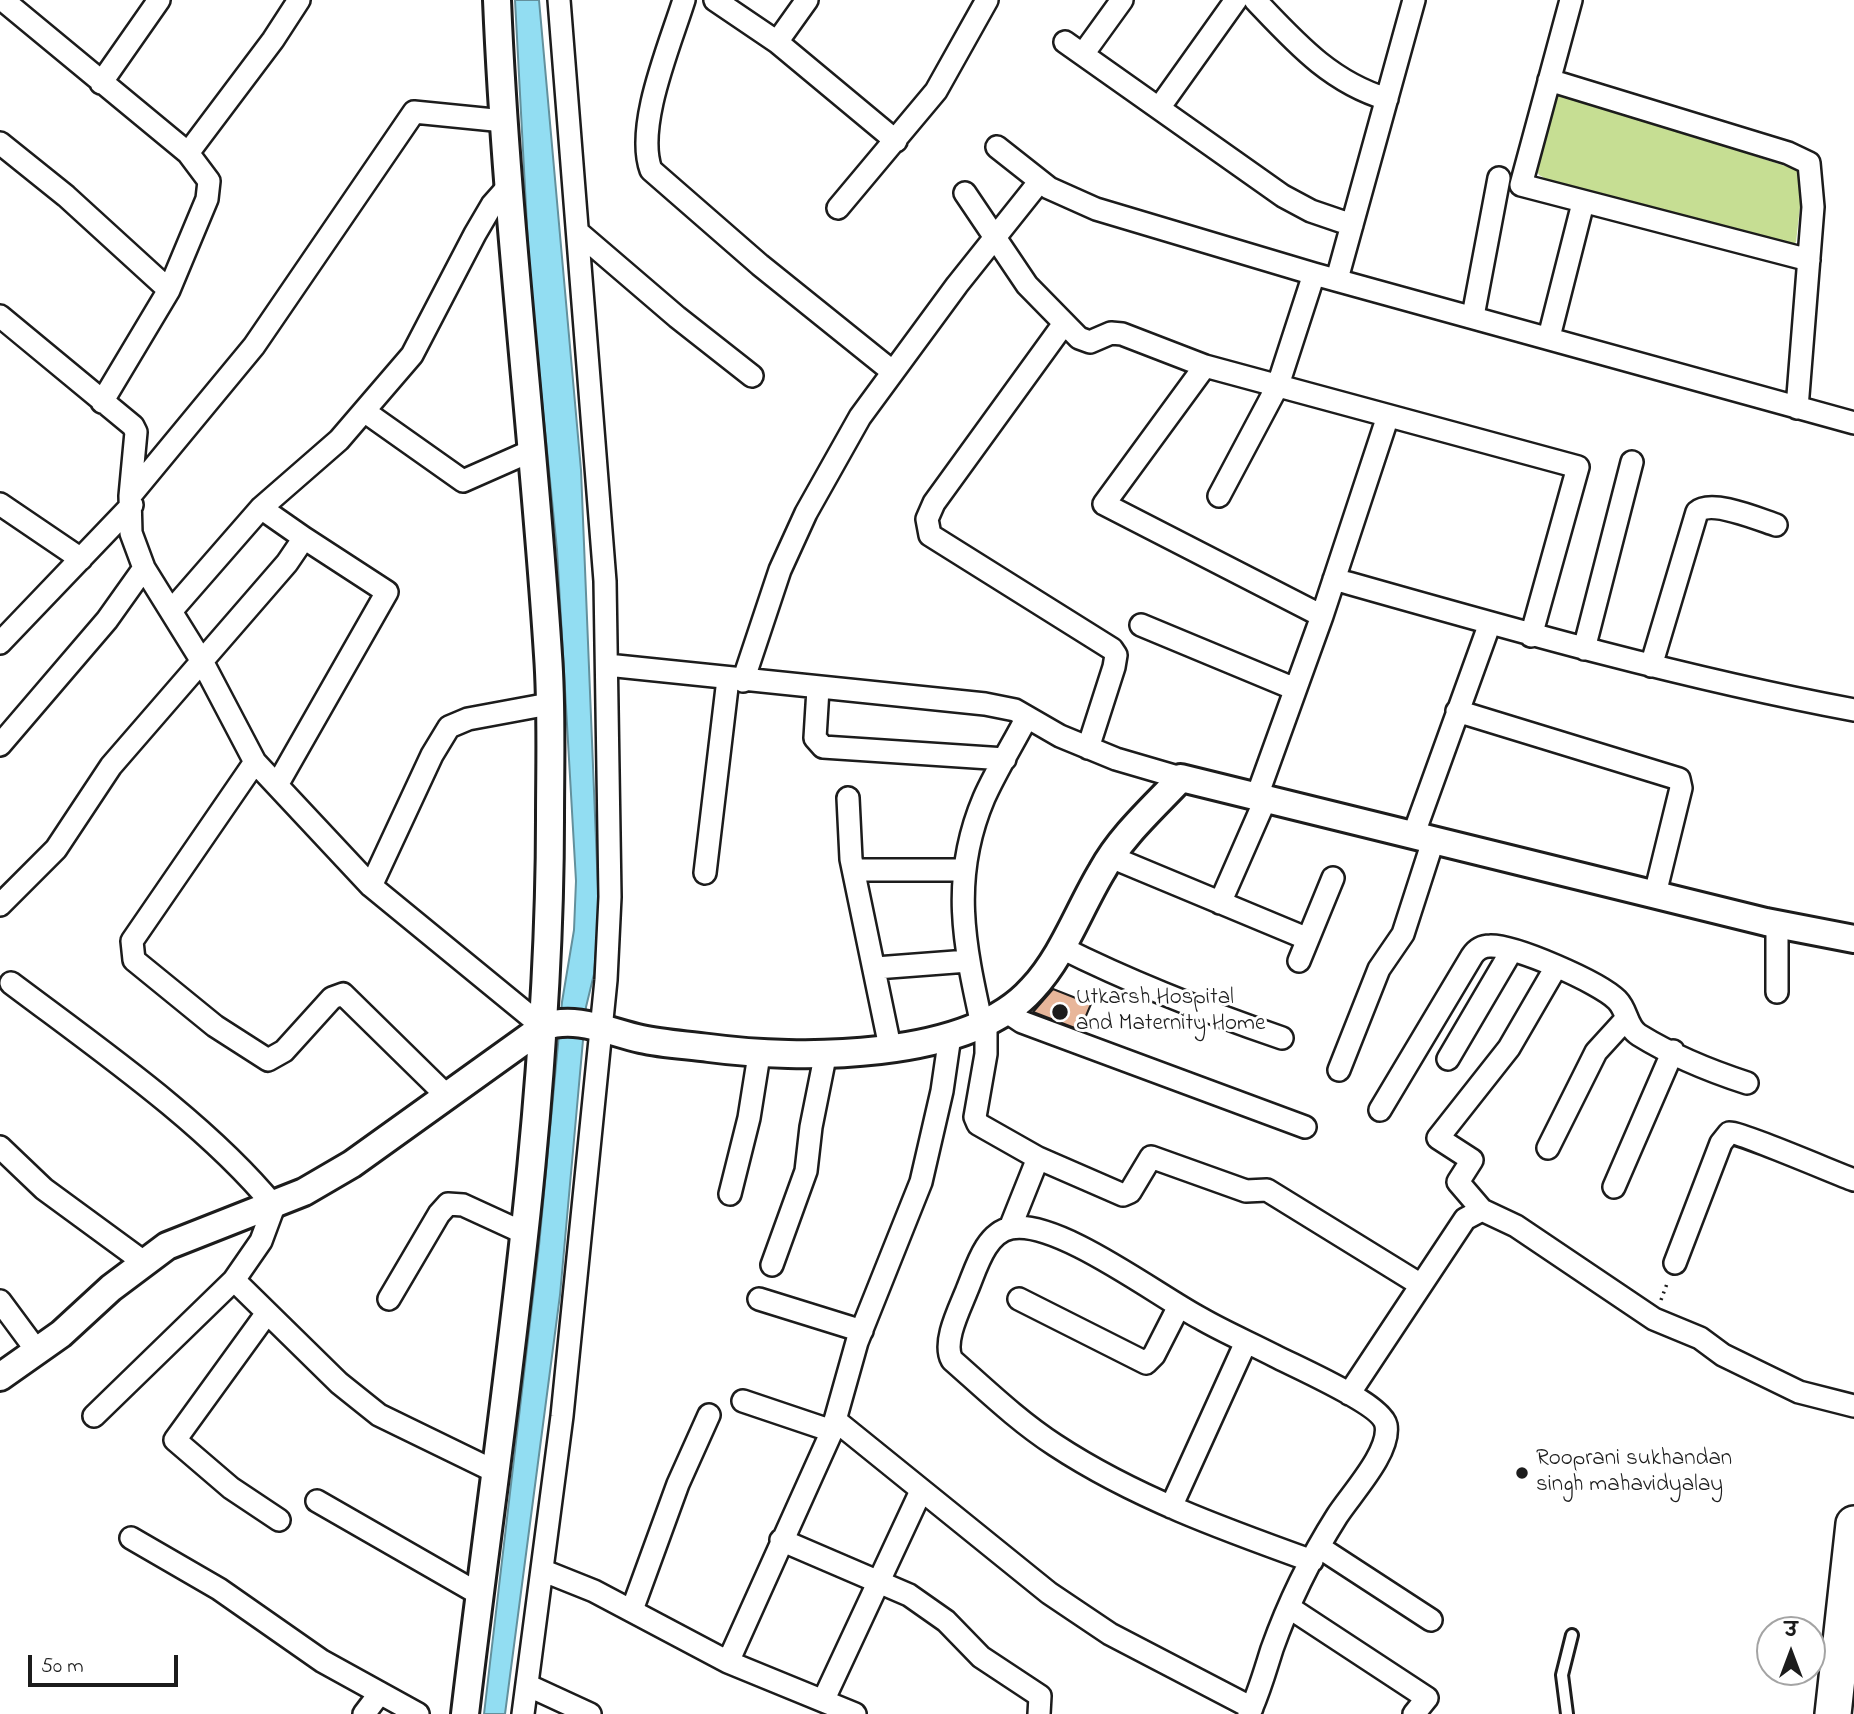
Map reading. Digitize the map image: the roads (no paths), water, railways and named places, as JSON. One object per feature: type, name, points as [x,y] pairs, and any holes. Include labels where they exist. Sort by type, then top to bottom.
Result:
[{"type":"highway","points":[[1833,1714],[1851,1590],[1854,1524]]},
{"type":"street","points":[[3,0],[29,9],[101,83],[188,153],[206,174],[209,189],[169,289],[102,402]]},
{"type":"street","points":[[101,83],[159,0]]},
{"type":"street","points":[[188,153],[274,40],[299,0]]},
{"type":"street","points":[[465,1714],[548,1025],[549,660],[508,187],[497,0]]},
{"type":"street","points":[[523,1714],[544,1572],[610,897],[605,581],[559,0]]},
{"type":"street","points":[[684,0],[647,123],[645,147],[651,170],[760,265],[893,372]]},
{"type":"street","points":[[715,0],[777,42],[896,141]]},
{"type":"street","points":[[777,42],[807,0]]},
{"type":"street","points":[[838,208],[936,91],[987,0]]},
{"type":"street","points":[[1122,0],[1074,48],[1283,196],[1311,211],[1352,225]]},
{"type":"street","points":[[1159,108],[1236,0]]},
{"type":"street","points":[[1255,0],[1308,53],[1346,84],[1387,99]]},
{"type":"street","points":[[1337,279],[1414,0]]},
{"type":"street","points":[[1571,0],[1521,185],[1809,260]]},
{"type":"street","points":[[1549,80],[1788,153],[1809,163],[1812,207],[1797,408]]},
{"type":"street","points":[[0,643],[131,501],[254,346],[414,112],[504,121]]},
{"type":"street","points":[[0,143],[66,196],[169,289]]},
{"type":"street","points":[[998,147],[1040,181],[1096,209],[1314,274],[1854,423]]},
{"type":"street","points":[[1473,316],[1499,178]]},
{"type":"street","points":[[705,873],[735,680],[806,513],[860,417],[1040,181]]},
{"type":"street","points":[[172,610],[261,508],[339,440],[412,355],[440,307],[475,234],[492,205],[508,187]]},
{"type":"street","points":[[965,193],[1027,285],[1063,325],[1079,338],[1090,342],[1111,333],[1122,334],[1205,366],[1578,467],[1531,636]]},
{"type":"street","points":[[1549,337],[1583,203]]},
{"type":"street","points":[[579,233],[677,317],[752,376]]},
{"type":"street","points":[[1219,496],[1278,385],[1314,274]]},
{"type":"street","points":[[0,316],[136,432],[131,533],[144,568],[172,610],[255,762],[370,886],[548,1025]]},
{"type":"street","points":[[1063,325],[934,503],[927,524],[930,535],[937,540],[1112,649],[1116,655],[1114,667],[1088,748]]},
{"type":"street","points":[[1205,366],[1104,504],[1322,616]]},
{"type":"street","points":[[364,411],[463,481],[531,451]]},
{"type":"street","points":[[1220,903],[1261,797],[1388,416]]},
{"type":"street","points":[[1584,649],[1632,462]]},
{"type":"street","points":[[0,504],[80,559]]},
{"type":"street","points":[[1651,666],[1697,512],[1706,507],[1714,507],[1776,525]]},
{"type":"street","points":[[261,508],[387,592],[277,786]]},
{"type":"street","points":[[0,905],[56,849],[111,766],[287,563],[304,538]]},
{"type":"street","points":[[0,745],[107,620],[144,568]]},
{"type":"street","points":[[1334,579],[1531,636],[1747,690],[1854,710]]},
{"type":"street","points":[[1339,1070],[1379,969],[1406,927],[1423,838],[1457,711],[1490,623]]},
{"type":"street","points":[[1141,625],[1295,689]]},
{"type":"street","points":[[607,665],[818,689],[985,704],[1015,710],[1088,748],[1181,778],[1777,925],[1854,939]]},
{"type":"street","points":[[818,689],[815,738],[823,747],[1005,759]]},
{"type":"street","points":[[370,886],[432,755],[449,727],[468,719],[549,704]]},
{"type":"street","points":[[1457,711],[1679,779],[1681,788],[1655,894]]},
{"type":"street","points":[[1027,717],[985,797],[964,870],[962,920],[968,961],[992,1020],[975,1117],[978,1124],[1038,1158],[1123,1195],[1130,1192],[1151,1157],[1246,1191],[1267,1190],[1421,1285]]},
{"type":"street","points":[[255,762],[132,941],[134,960],[215,1026],[268,1059],[284,1052],[332,998],[343,994],[447,1096]]},
{"type":"street","points":[[0,1377],[37,1351],[167,1246],[274,1206],[352,1164],[548,1025],[596,1026],[642,1039],[759,1055],[890,1048],[950,1037],[992,1020],[1033,989],[1111,857],[1181,778]]},
{"type":"street","points":[[848,797],[854,870],[876,968],[890,1048]]},
{"type":"street","points":[[1111,857],[1308,939]]},
{"type":"street","points":[[854,870],[964,870]]},
{"type":"street","points":[[1299,961],[1334,878]]},
{"type":"street","points":[[1777,925],[1777,992]]},
{"type":"street","points":[[1380,1110],[1476,950],[1490,946],[1512,950],[1556,967],[1608,993],[1622,1006],[1637,1034],[1704,1069],[1747,1083]]},
{"type":"street","points":[[1060,947],[1107,971],[1203,1011],[1282,1038]]},
{"type":"street","points":[[1448,1059],[1512,950]]},
{"type":"street","points":[[876,968],[968,961]]},
{"type":"street","points":[[1556,967],[1509,1048],[1438,1138],[1472,1160],[1458,1182],[1482,1210],[1516,1226],[1654,1318],[1700,1338],[1723,1355],[1799,1392],[1854,1406]]},
{"type":"street","points":[[11,983],[179,1116],[245,1172],[274,1206]]},
{"type":"street","points":[[1548,1148],[1596,1052],[1627,1018]]},
{"type":"street","points":[[992,1020],[1022,1022],[1305,1127]]},
{"type":"street","points":[[728,1662],[833,1425],[862,1331],[921,1182],[942,1091],[950,1037]]},
{"type":"street","points":[[772,1265],[806,1171],[811,1127],[826,1052]]},
{"type":"street","points":[[1614,1187],[1673,1052]]},
{"type":"street","points":[[730,1194],[749,1118],[759,1055]]},
{"type":"street","points":[[1675,1264],[1721,1143],[1729,1133],[1741,1133],[1777,1151],[1854,1180]]},
{"type":"street","points":[[0,1147],[44,1189],[145,1263]]},
{"type":"street","points":[[1010,1228],[1038,1158]]},
{"type":"street","points":[[389,1299],[448,1204],[463,1205],[524,1233]]},
{"type":"street","points":[[94,1416],[233,1280],[257,1249],[274,1206]]},
{"type":"street","points":[[1349,1394],[1465,1219],[1482,1210]]},
{"type":"street","points":[[743,1401],[833,1425],[1049,1592],[1110,1634],[1251,1711],[1290,1608],[1315,1555],[1382,1448],[1387,1428],[1384,1418],[1349,1394],[1179,1306],[1079,1246],[1046,1233],[1010,1228],[996,1235],[985,1249],[959,1308],[949,1343],[948,1353],[952,1360],[1052,1443],[1102,1474],[1171,1507],[1315,1555],[1431,1620]]},
{"type":"street","points":[[233,1280],[347,1390],[379,1415],[494,1471]]},
{"type":"street","points":[[759,1299],[862,1331]]},
{"type":"street","points":[[1019,1299],[1146,1363],[1154,1355],[1179,1306]]},
{"type":"street","points":[[0,1301],[37,1351]]},
{"type":"street","points":[[267,1313],[175,1440],[231,1488],[279,1520]]},
{"type":"street","points":[[1171,1507],[1246,1342]]},
{"type":"street","points":[[632,1610],[678,1484],[709,1415]]},
{"type":"street","points":[[823,1701],[921,1491]]},
{"type":"street","points":[[317,1501],[479,1594]]},
{"type":"street","points":[[131,1538],[219,1589],[322,1661],[418,1714]]},
{"type":"street","points":[[781,1540],[879,1580],[929,1607],[981,1657],[1040,1696],[1039,1714]]},
{"type":"street","points":[[544,1572],[594,1591],[728,1662],[855,1714]]},
{"type":"street","points":[[1290,1608],[1427,1698],[1414,1714]]},
{"type":"street","points":[[527,1685],[590,1714]]},
{"type":"street","points":[[364,1714],[380,1693]]},
{"type":"lane","points":[[1567,1714],[1562,1675],[1572,1635]]},
{"type":"water","points":[[515,0],[539,0],[581,470],[599,914],[594,974],[586,1007],[560,1295],[505,1714],[484,1714],[539,1246],[562,1002],[574,930],[576,881],[557,550],[530,282]]},
{"type":"place","name":"Utkarsh Hospital and Maternity Home","points":[[1060,1012]]},
{"type":"place","name":"Rooprani sukhandan singh mahavidyalay","points":[[1522,1473]]}]
